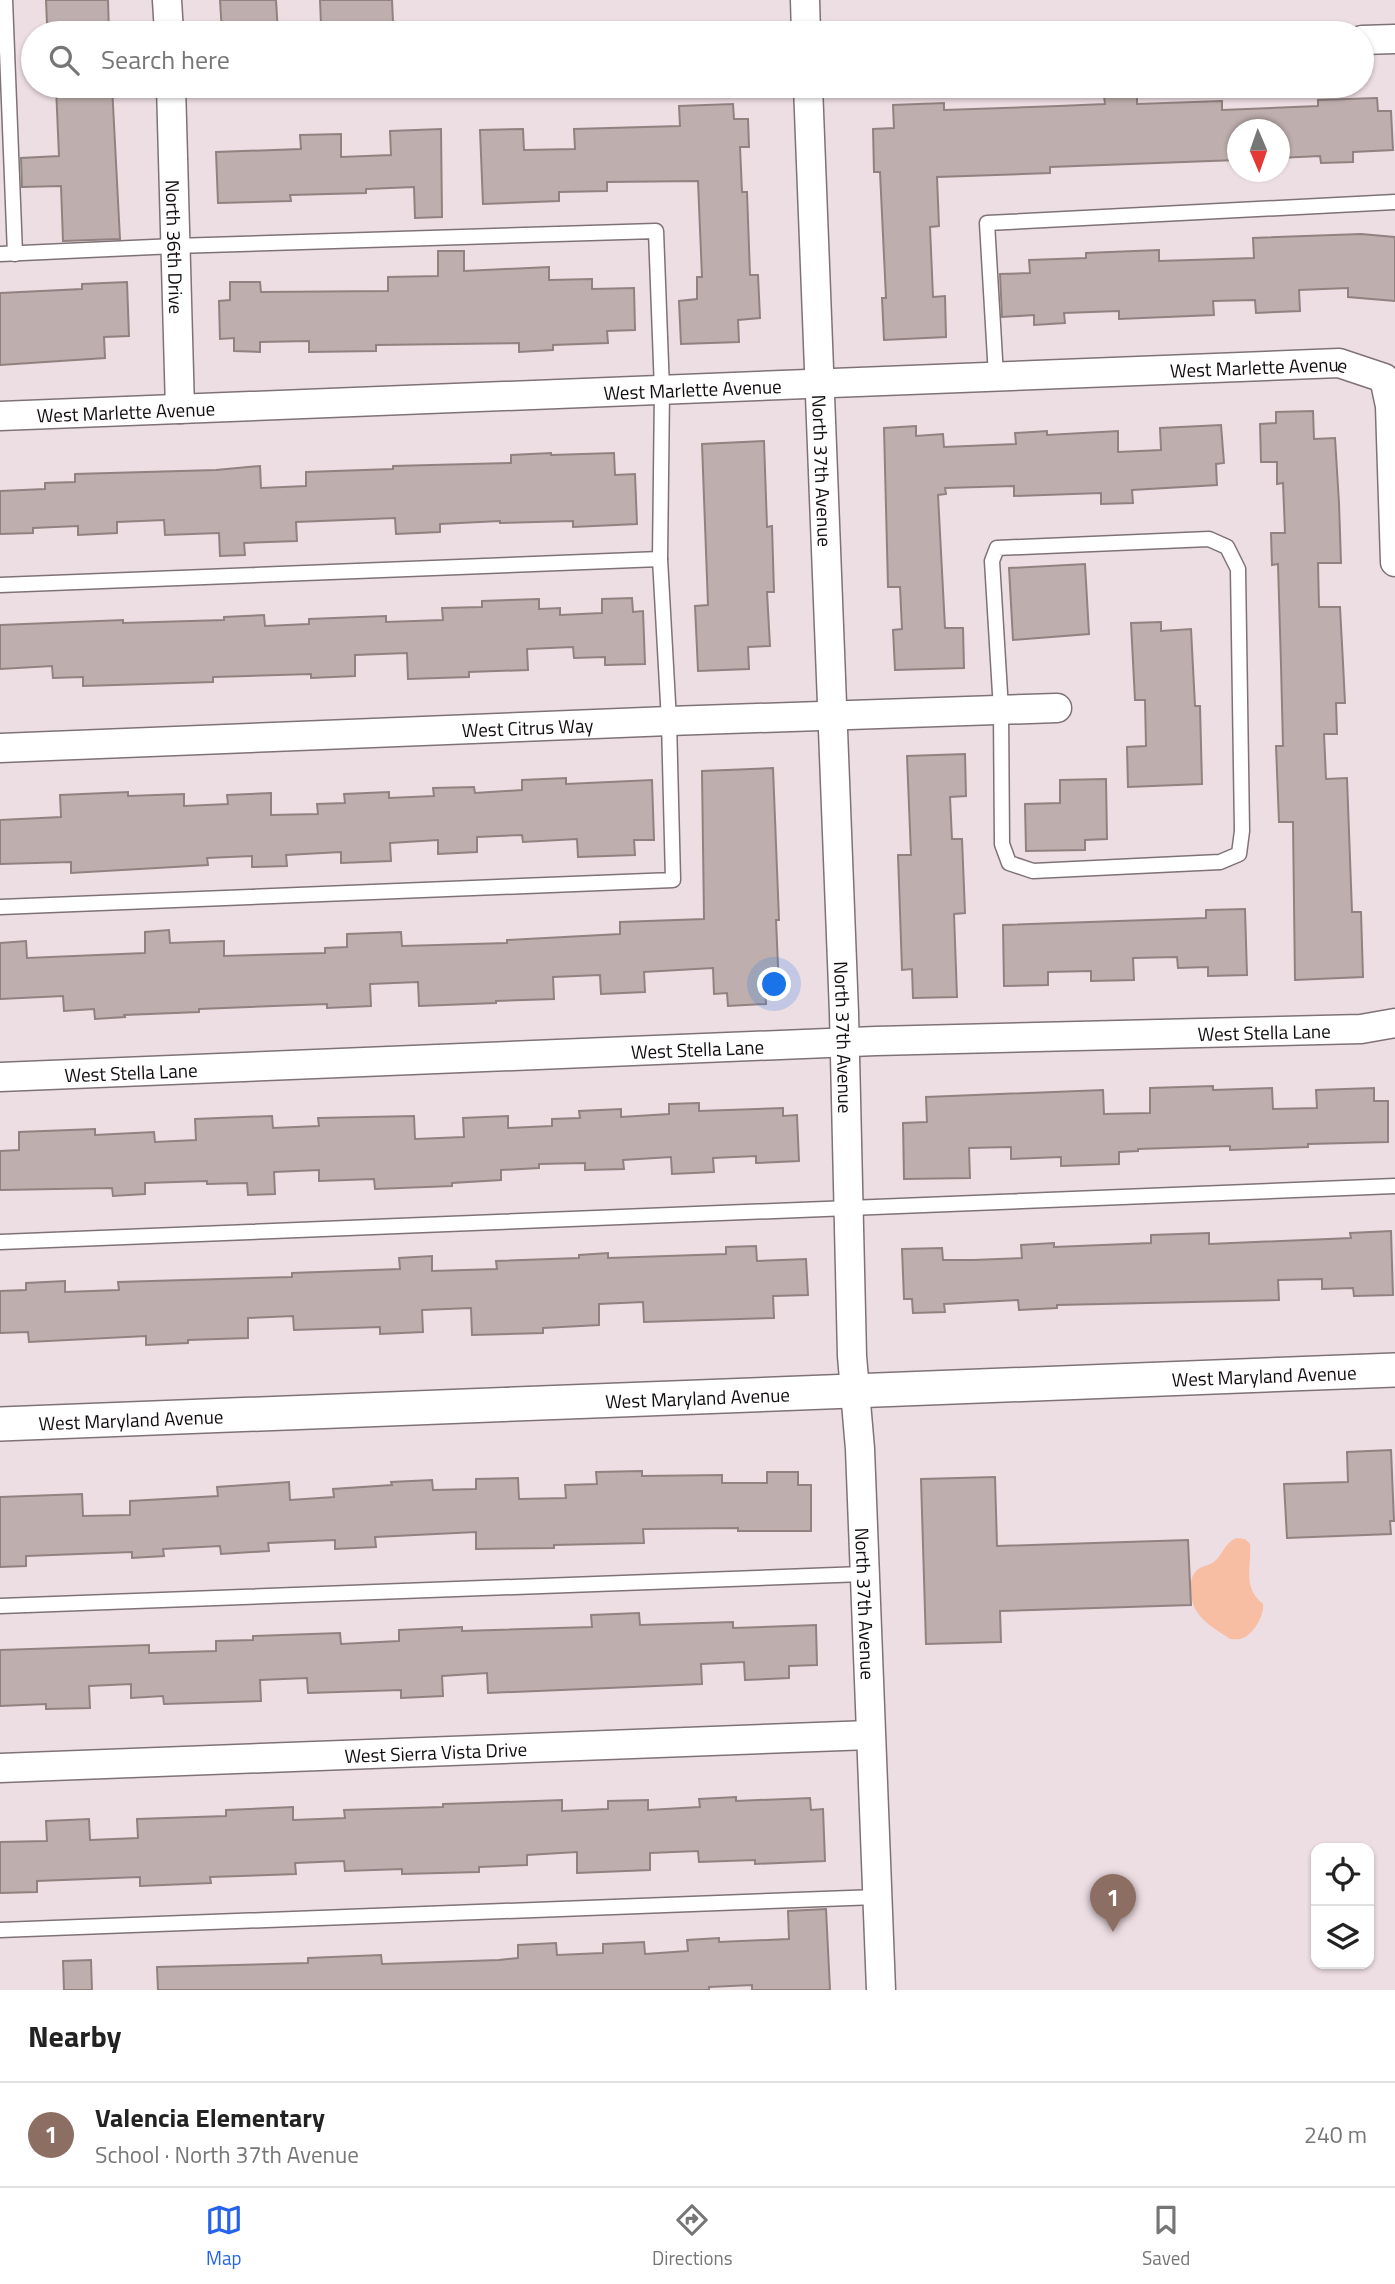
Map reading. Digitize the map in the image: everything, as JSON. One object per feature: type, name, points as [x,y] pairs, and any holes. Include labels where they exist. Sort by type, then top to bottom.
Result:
[{"type":"street","points":[[167,0],[168,21]]},
{"type":"street","points":[[805,0],[806,21]]},
{"type":"street","points":[[1374,39],[1395,38]]},
{"type":"street","name":"North 36th Drive","points":[[171,98],[180,409]]},
{"type":"street","name":"North 37th Avenue","points":[[808,98],[850,1209],[852,1356],[859,1440],[881,1990]]},
{"type":"street","name":"West Marlette Avenue","points":[[0,416],[1339,363],[1384,378],[1390,406],[1395,562]]},
{"type":"street","name":"West Citrus Way","points":[[0,748],[1057,708]]},
{"type":"street","name":"West Stella Lane","points":[[0,1077],[844,1044],[1360,1029],[1395,1023]]},
{"type":"street","name":"West Maryland Avenue","points":[[0,1424],[1395,1370]]},
{"type":"street","name":"West Sierra Vista Drive","points":[[0,1768],[870,1735]]},
{"type":"lane","points":[[0,907],[673,880],[670,721],[660,559],[662,390],[656,231],[7,254],[5,0]]},
{"type":"lane","points":[[996,376],[987,223],[1395,202]]},
{"type":"lane","points":[[1209,539],[1227,547],[1238,569],[1242,831],[1239,854],[1220,862],[1034,871],[1009,863],[1002,844],[1001,710],[992,561],[997,548],[1209,539]]},
{"type":"lane","points":[[0,585],[660,559]]},
{"type":"lane","points":[[0,1242],[1395,1186]]},
{"type":"lane","points":[[0,1606],[863,1574]]},
{"type":"lane","points":[[0,1930],[877,1897]]},
{"type":"shaded area","points":[[1237,1538],[1245,1539],[1250,1544],[1250,1584],[1263,1608],[1251,1633],[1243,1638],[1230,1639],[1198,1614],[1192,1600],[1191,1585],[1196,1571],[1213,1563],[1230,1542]]},
{"type":"building","points":[[46,0],[108,0],[109,21],[47,21]]},
{"type":"building","points":[[220,0],[276,0],[277,21],[221,21]]},
{"type":"building","points":[[320,0],[392,0],[393,21],[321,21]]},
{"type":"building","points":[[56,98],[113,98],[120,239],[63,241],[61,186],[22,187],[21,158],[59,156]]},
{"type":"building","points":[[1104,98],[1137,98],[1137,104],[1222,101],[1222,110],[1318,106],[1318,100],[1377,98],[1378,111],[1391,111],[1393,150],[1353,152],[1353,162],[1321,163],[1320,156],[1290,157],[1290,119],[1227,119],[1227,160],[1050,167],[1050,173],[937,177],[939,226],[930,227],[933,297],[945,296],[946,337],[884,340],[882,298],[886,298],[880,172],[874,172],[873,129],[894,128],[893,105],[944,103],[944,110],[1105,104]]},
{"type":"building","points":[[733,104],[734,119],[748,119],[749,147],[740,147],[742,192],[747,192],[750,275],[758,275],[760,318],[738,320],[739,342],[681,344],[679,301],[697,299],[697,277],[702,277],[698,181],[607,182],[607,191],[559,192],[559,201],[483,204],[480,130],[523,129],[524,150],[575,149],[574,129],[680,126],[679,106]]},
{"type":"building","points":[[441,129],[442,217],[415,218],[414,187],[366,189],[366,193],[290,195],[291,201],[218,203],[216,152],[301,149],[300,135],[341,134],[341,157],[391,155],[390,131]]},
{"type":"building","points":[[1361,234],[1395,237],[1395,301],[1348,297],[1348,288],[1299,290],[1300,311],[1256,313],[1255,300],[1213,301],[1214,315],[1119,319],[1119,311],[1064,313],[1065,323],[1034,325],[1034,315],[1002,317],[1000,274],[1030,273],[1029,260],[1086,258],[1086,253],[1159,250],[1159,261],[1254,258],[1253,238]]},
{"type":"building","points":[[438,251],[464,251],[464,271],[549,267],[549,280],[592,279],[592,289],[634,288],[635,330],[607,331],[608,343],[553,345],[553,350],[519,352],[519,343],[376,345],[376,351],[309,352],[309,341],[260,342],[260,352],[234,351],[234,338],[220,339],[219,301],[230,300],[230,282],[260,282],[261,292],[388,291],[388,277],[438,276]]},
{"type":"building","points":[[127,282],[129,336],[104,337],[105,358],[0,365],[0,293],[82,289],[82,284]]},
{"type":"building","points":[[1313,411],[1314,439],[1335,438],[1341,563],[1318,563],[1319,607],[1340,607],[1345,703],[1336,703],[1337,734],[1324,734],[1326,779],[1347,778],[1352,912],[1361,912],[1363,977],[1295,980],[1293,822],[1279,822],[1276,746],[1283,746],[1278,564],[1272,565],[1271,533],[1285,533],[1283,483],[1277,484],[1277,462],[1261,462],[1260,424],[1276,423],[1276,412]]},
{"type":"building","points":[[1221,425],[1224,463],[1216,464],[1217,485],[1132,490],[1133,503],[1101,504],[1101,493],[1014,496],[1014,486],[945,488],[946,494],[938,495],[945,628],[963,628],[964,668],[895,670],[893,630],[902,629],[900,587],[888,587],[884,428],[916,426],[916,436],[943,434],[944,447],[1016,444],[1015,433],[1047,431],[1047,435],[1118,431],[1118,452],[1161,450],[1160,428]]},
{"type":"building","points":[[764,441],[767,527],[772,526],[774,592],[767,592],[770,646],[748,647],[749,669],[698,671],[695,606],[708,605],[702,444]]},
{"type":"building","points":[[614,453],[615,475],[635,474],[637,524],[573,527],[573,521],[500,521],[440,524],[440,532],[396,534],[395,518],[296,522],[297,541],[244,543],[245,555],[220,556],[219,533],[165,535],[164,520],[117,522],[117,533],[78,535],[78,526],[33,528],[33,533],[0,534],[0,491],[45,489],[45,483],[75,482],[75,474],[260,466],[261,488],[306,486],[306,472],[393,469],[393,466],[511,463],[511,455]]},
{"type":"building","points":[[1085,564],[1089,634],[1013,640],[1009,568]]},
{"type":"building","points":[[632,598],[633,612],[643,611],[645,664],[605,665],[605,657],[574,658],[573,647],[527,649],[528,670],[469,672],[469,677],[408,679],[407,653],[355,655],[355,676],[311,678],[311,674],[213,677],[213,682],[83,686],[83,677],[53,678],[52,666],[0,669],[0,625],[123,620],[123,623],[224,620],[224,617],[264,615],[265,626],[309,624],[309,619],[386,616],[386,622],[443,620],[442,608],[482,607],[482,601],[539,599],[539,609],[560,608],[560,615],[602,613],[602,599]]},
{"type":"building","points":[[1161,622],[1161,631],[1191,629],[1195,706],[1200,706],[1202,784],[1128,787],[1127,747],[1146,746],[1145,700],[1135,700],[1131,623]]},
{"type":"building","points":[[965,754],[966,796],[950,797],[952,839],[962,839],[965,913],[954,914],[957,997],[913,998],[912,969],[902,970],[898,855],[911,855],[907,756]]},
{"type":"building","points":[[773,768],[779,988],[765,989],[766,1004],[728,1006],[727,993],[714,994],[713,968],[644,972],[645,992],[601,994],[600,975],[553,977],[554,999],[496,1003],[419,1006],[418,982],[370,984],[371,1006],[327,1008],[327,1004],[199,1009],[199,1012],[95,1019],[94,1009],[64,1011],[63,996],[0,999],[0,943],[26,941],[27,958],[145,953],[145,932],[169,930],[170,943],[224,941],[224,956],[325,953],[325,948],[347,947],[347,934],[401,932],[402,946],[507,943],[507,940],[620,934],[620,922],[704,919],[702,771]]},
{"type":"building","points":[[566,778],[566,784],[652,780],[654,840],[634,840],[635,855],[578,857],[577,839],[523,842],[522,835],[477,837],[477,852],[438,854],[438,840],[390,843],[391,861],[341,863],[341,852],[286,855],[287,866],[252,867],[252,856],[207,858],[208,865],[71,873],[71,862],[0,864],[0,820],[61,817],[60,795],[128,792],[128,796],[184,794],[184,806],[228,804],[227,795],[271,793],[271,815],[318,814],[317,804],[345,803],[344,794],[389,792],[389,798],[434,796],[433,788],[474,787],[475,793],[522,790],[522,780]]},
{"type":"building","points":[[1106,779],[1107,839],[1085,840],[1085,850],[1026,851],[1025,804],[1060,803],[1060,780]]},
{"type":"building","points":[[1245,909],[1247,975],[1208,976],[1208,967],[1178,968],[1177,957],[1133,958],[1134,980],[1091,981],[1091,971],[1048,972],[1048,985],[1004,986],[1003,925],[1206,918],[1206,910]]},
{"type":"building","points":[[1213,1086],[1213,1090],[1272,1088],[1273,1109],[1317,1108],[1316,1090],[1374,1088],[1374,1101],[1388,1101],[1388,1142],[1230,1150],[1230,1146],[1138,1149],[1119,1152],[1119,1164],[1061,1166],[1061,1157],[1011,1159],[1011,1147],[969,1148],[970,1178],[904,1179],[903,1123],[927,1122],[926,1097],[1103,1090],[1104,1114],[1150,1113],[1150,1088]]},
{"type":"building","points":[[699,1103],[699,1111],[783,1108],[783,1116],[797,1115],[799,1161],[756,1163],[756,1156],[713,1158],[714,1172],[672,1174],[671,1157],[623,1160],[624,1169],[585,1170],[585,1163],[539,1164],[539,1168],[501,1170],[501,1180],[452,1183],[452,1186],[375,1189],[374,1179],[319,1181],[319,1170],[274,1172],[275,1194],[248,1195],[247,1183],[207,1184],[207,1181],[145,1183],[145,1194],[113,1196],[112,1188],[0,1190],[0,1151],[19,1150],[19,1132],[95,1129],[95,1135],[154,1132],[155,1142],[196,1140],[195,1119],[272,1116],[273,1128],[319,1126],[318,1118],[414,1116],[415,1139],[464,1137],[463,1118],[508,1116],[508,1128],[552,1126],[552,1119],[580,1118],[579,1111],[621,1109],[621,1117],[669,1114],[669,1104]]},
{"type":"building","points":[[1391,1231],[1393,1295],[1354,1296],[1353,1288],[1322,1289],[1322,1279],[1278,1280],[1279,1300],[1057,1305],[1057,1308],[1019,1310],[1018,1300],[944,1304],[945,1312],[913,1313],[912,1299],[904,1299],[902,1249],[942,1248],[943,1260],[973,1260],[1022,1258],[1021,1245],[1054,1243],[1054,1247],[1151,1243],[1151,1235],[1209,1233],[1209,1244],[1351,1238],[1350,1233]]},
{"type":"building","points":[[756,1246],[757,1261],[806,1259],[808,1295],[773,1296],[774,1318],[644,1322],[643,1302],[599,1304],[599,1325],[543,1328],[543,1333],[472,1335],[471,1308],[422,1310],[423,1332],[380,1334],[380,1327],[294,1330],[293,1316],[248,1318],[248,1338],[188,1340],[188,1343],[146,1345],[146,1336],[29,1342],[28,1332],[0,1333],[0,1291],[26,1290],[26,1283],[65,1281],[65,1292],[119,1290],[118,1282],[292,1277],[292,1273],[400,1269],[399,1258],[432,1256],[432,1271],[497,1269],[496,1261],[579,1258],[579,1255],[608,1253],[608,1258],[726,1254],[726,1247]]},
{"type":"building","points":[[1391,1450],[1394,1521],[1390,1521],[1391,1534],[1287,1538],[1284,1484],[1348,1482],[1347,1452]]},
{"type":"building","points":[[642,1471],[642,1476],[722,1475],[722,1483],[767,1483],[767,1472],[798,1472],[798,1485],[811,1485],[811,1531],[738,1531],[738,1528],[643,1529],[644,1543],[476,1549],[476,1532],[375,1537],[376,1547],[335,1549],[335,1540],[268,1543],[269,1551],[221,1554],[220,1546],[163,1549],[164,1556],[132,1558],[132,1552],[26,1556],[26,1566],[0,1567],[0,1497],[82,1494],[83,1516],[130,1515],[130,1501],[218,1496],[217,1487],[289,1482],[290,1500],[334,1497],[333,1489],[392,1485],[391,1482],[432,1480],[433,1490],[476,1489],[476,1479],[518,1478],[519,1499],[566,1498],[565,1485],[597,1484],[596,1472]]},
{"type":"building","points":[[995,1477],[997,1546],[1188,1540],[1191,1605],[1000,1611],[1001,1642],[926,1644],[921,1479]]},
{"type":"building","points":[[639,1613],[640,1625],[733,1622],[733,1628],[816,1625],[817,1665],[789,1666],[789,1678],[745,1680],[744,1662],[701,1664],[702,1684],[488,1693],[487,1673],[442,1676],[443,1696],[401,1698],[401,1690],[308,1693],[307,1678],[260,1680],[261,1701],[164,1704],[163,1696],[131,1698],[131,1684],[89,1686],[90,1708],[46,1709],[46,1704],[0,1706],[0,1650],[149,1645],[149,1653],[216,1651],[216,1641],[253,1640],[253,1636],[340,1633],[341,1644],[399,1641],[399,1630],[592,1627],[591,1615]]},
{"type":"building","points":[[736,1797],[736,1801],[810,1798],[811,1810],[823,1809],[825,1861],[755,1864],[755,1860],[699,1862],[698,1851],[650,1853],[650,1870],[577,1873],[577,1852],[527,1855],[527,1865],[479,1867],[479,1872],[402,1874],[402,1869],[345,1871],[344,1861],[295,1863],[296,1874],[210,1877],[211,1883],[140,1886],[140,1877],[37,1881],[37,1892],[0,1893],[0,1842],[47,1841],[46,1821],[89,1819],[90,1840],[138,1838],[137,1819],[226,1816],[226,1810],[293,1807],[293,1820],[345,1818],[344,1810],[562,1800],[562,1811],[608,1809],[608,1801],[648,1800],[648,1810],[700,1807],[699,1799]]},
{"type":"building","points":[[826,1909],[830,1990],[752,1990],[752,1985],[709,1987],[709,1990],[158,1990],[157,1967],[308,1963],[308,1958],[381,1955],[382,1964],[499,1960],[518,1958],[518,1945],[556,1943],[557,1955],[603,1953],[603,1944],[644,1942],[645,1954],[688,1951],[687,1940],[719,1938],[719,1942],[789,1939],[788,1911]]},
{"type":"building","points":[[91,1960],[92,1990],[64,1990],[63,1961]]},
{"type":"place","name":"Valencia Elementary","points":[[1113,1932]]}]
